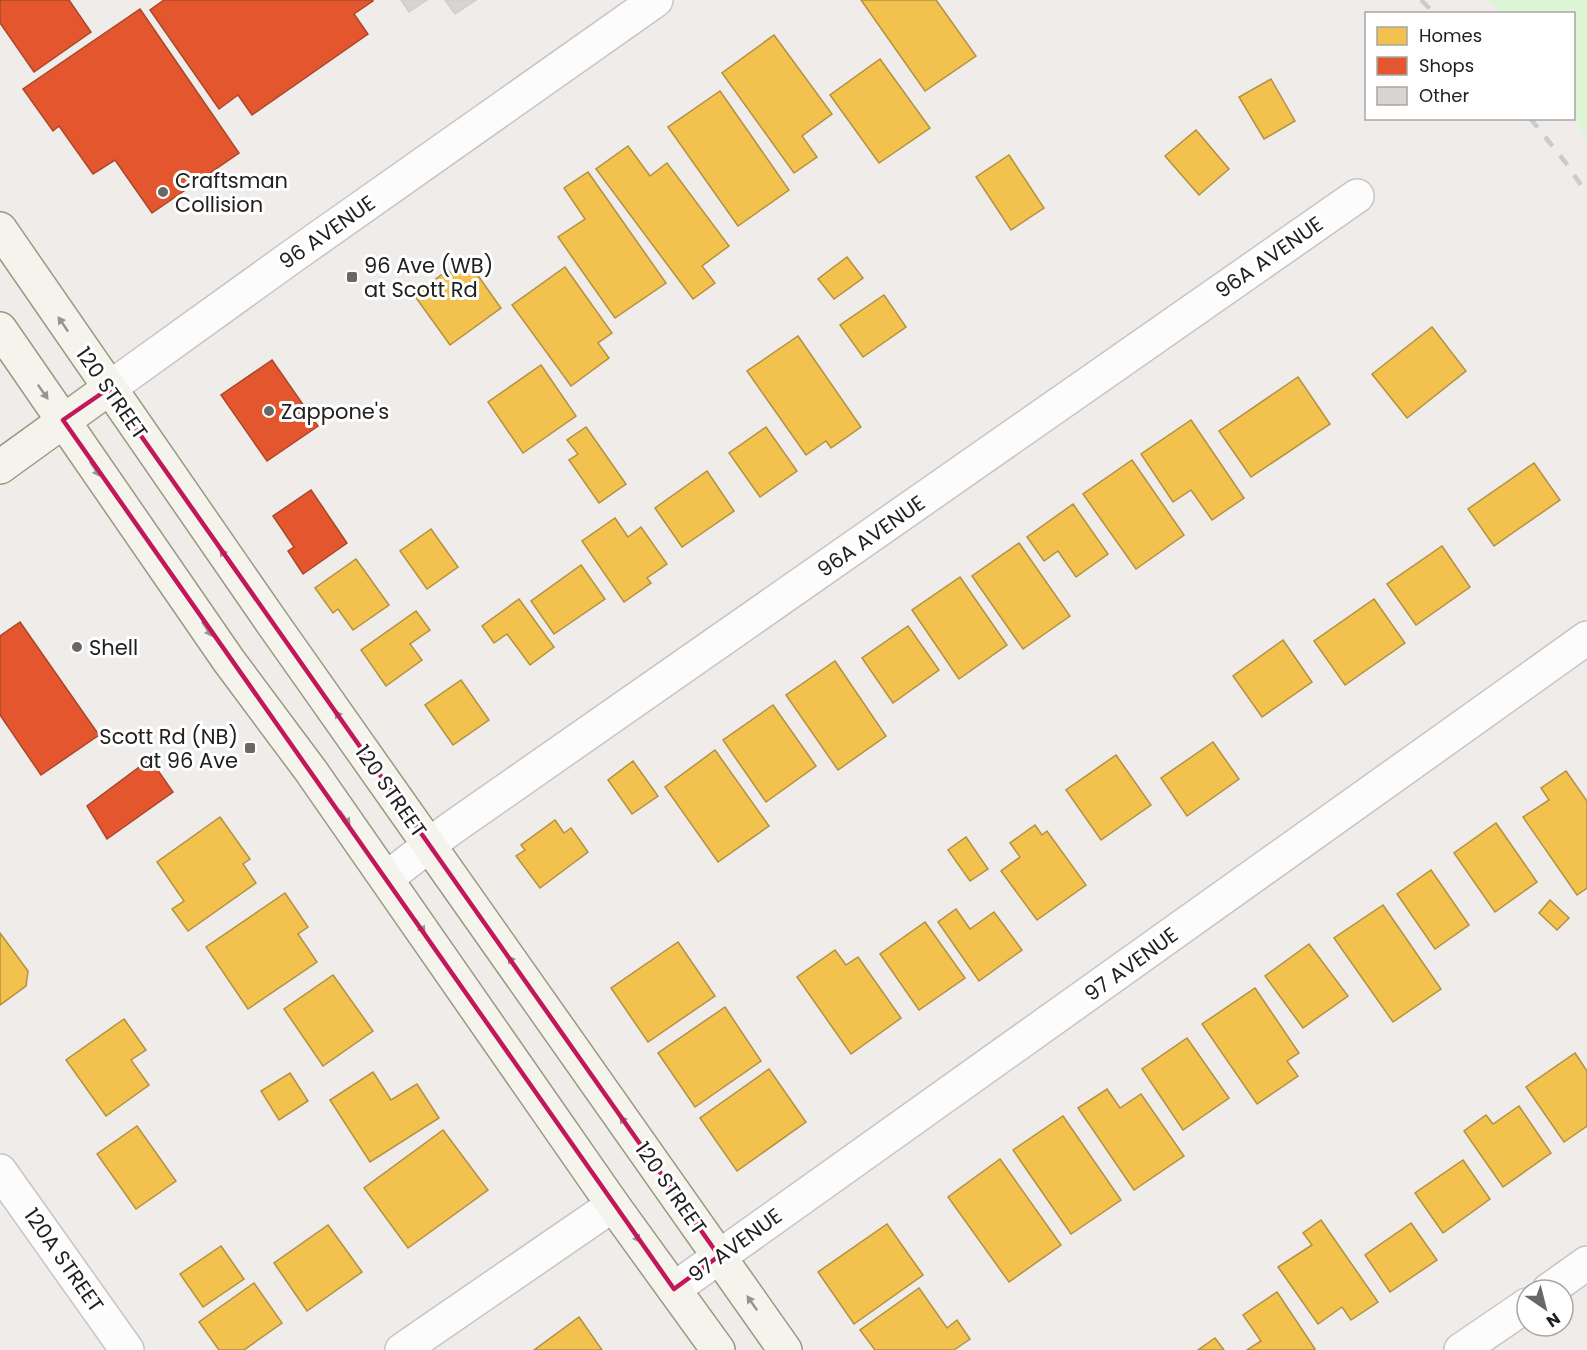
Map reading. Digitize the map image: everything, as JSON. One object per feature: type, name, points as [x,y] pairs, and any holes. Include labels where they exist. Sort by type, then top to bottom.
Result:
[{"type":"main road","name":"120 STREET","points":[[0,230],[108,389],[785,1350]]},
{"type":"main road","points":[[0,329],[223,651],[387,878],[613,1204],[718,1350]]},
{"type":"main road","name":"96 AVENUE","points":[[0,466],[108,389]]},
{"type":"street","name":"96 AVENUE","points":[[108,389],[656,0]]},
{"type":"street","name":"96A AVENUE","points":[[387,878],[429,845],[1357,196]]},
{"type":"street","name":"97 AVENUE","points":[[674,1289],[1587,638]]},
{"type":"street","name":"120A STREET","points":[[0,1171],[127,1350]]},
{"type":"street","points":[[402,1350],[613,1204]]},
{"type":"street","points":[[1565,1278],[1587,1263]]},
{"type":"street","points":[[1461,1350],[1515,1313]]},
{"type":"highlighted area","points":[[108,389],[719,1256],[674,1289],[63,420]]},
{"type":"green space","points":[[1489,0],[1587,0],[1587,142],[1575,119],[1575,12],[1498,12]]},
{"type":"building: Homes","points":[[861,0],[936,0],[976,56],[925,91]]},
{"type":"building: Homes","points":[[774,35],[832,114],[802,136],[817,157],[794,173],[722,73]]},
{"type":"building: Homes","points":[[880,59],[930,128],[879,163],[830,95]]},
{"type":"building: Homes","points":[[1271,79],[1295,121],[1264,139],[1239,97]]},
{"type":"building: Homes","points":[[720,91],[789,190],[738,226],[668,127]]},
{"type":"building: Homes","points":[[1196,130],[1229,169],[1199,195],[1165,156]]},
{"type":"building: Homes","points":[[628,146],[650,176],[667,163],[729,246],[702,266],[715,283],[693,299],[596,169]]},
{"type":"building: Homes","points":[[1009,155],[1044,208],[1011,230],[976,177]]},
{"type":"building: Homes","points":[[588,172],[666,283],[615,318],[558,237],[585,219],[564,188]]},
{"type":"building: Homes","points":[[847,257],[863,278],[834,299],[818,279]]},
{"type":"building: Homes","points":[[469,263],[501,308],[450,345],[414,295],[448,270],[452,275]]},
{"type":"building: Homes","points":[[565,267],[612,333],[598,343],[609,358],[571,386],[512,305]]},
{"type":"building: Homes","points":[[884,295],[906,327],[863,357],[840,325]]},
{"type":"building: Homes","points":[[1432,327],[1466,371],[1407,418],[1372,374]]},
{"type":"building: Homes","points":[[798,336],[861,427],[831,448],[826,441],[806,455],[747,371]]},
{"type":"building: Homes","points":[[541,365],[576,416],[523,453],[488,402]]},
{"type":"building: Homes","points":[[1298,377],[1330,424],[1251,477],[1219,431]]},
{"type":"building: Homes","points":[[1191,420],[1244,498],[1212,520],[1191,490],[1173,502],[1141,454]]},
{"type":"building: Homes","points":[[586,427],[626,484],[599,503],[569,460],[578,454],[567,440]]},
{"type":"building: Homes","points":[[766,427],[797,471],[760,497],[729,453]]},
{"type":"building: Homes","points":[[1132,460],[1184,535],[1136,569],[1083,494]]},
{"type":"building: Homes","points":[[1534,463],[1560,500],[1494,546],[1468,509]]},
{"type":"building: Homes","points":[[707,471],[734,511],[682,547],[655,508]]},
{"type":"building: Homes","points":[[1073,504],[1108,554],[1076,577],[1058,551],[1044,561],[1027,537]]},
{"type":"building: Homes","points":[[615,518],[628,537],[641,527],[667,564],[647,578],[651,583],[624,602],[582,541]]},
{"type":"building: Homes","points":[[431,529],[458,567],[427,589],[400,551]]},
{"type":"building: Homes","points":[[1019,543],[1070,616],[1023,649],[972,576]]},
{"type":"building: Homes","points":[[1442,546],[1470,587],[1416,625],[1387,584]]},
{"type":"building: Homes","points":[[356,559],[389,605],[353,630],[338,609],[333,613],[315,588]]},
{"type":"building: Homes","points":[[581,565],[605,599],[554,634],[531,601]]},
{"type":"building: Homes","points":[[960,577],[1007,645],[959,679],[912,610]]},
{"type":"building: Homes","points":[[519,599],[554,647],[530,665],[507,634],[494,643],[482,626]]},
{"type":"building: Homes","points":[[1374,599],[1405,643],[1345,685],[1314,641]]},
{"type":"building: Homes","points":[[416,611],[430,630],[410,644],[422,660],[386,686],[361,650]]},
{"type":"building: Homes","points":[[908,626],[939,670],[893,703],[862,658]]},
{"type":"building: Homes","points":[[1283,640],[1312,682],[1262,717],[1233,676]]},
{"type":"building: Homes","points":[[835,661],[886,736],[838,770],[786,695]]},
{"type":"building: Homes","points":[[461,680],[489,720],[453,745],[425,705]]},
{"type":"building: Homes","points":[[773,705],[816,766],[766,802],[723,740]]},
{"type":"building: Homes","points":[[1213,742],[1239,779],[1187,816],[1161,778]]},
{"type":"building: Homes","points":[[715,750],[769,826],[718,862],[665,787]]},
{"type":"building: Homes","points":[[1116,755],[1151,805],[1101,840],[1066,790]]},
{"type":"building: Homes","points":[[633,761],[658,796],[632,814],[608,780]]},
{"type":"building: Homes","points":[[1566,771],[1587,801],[1587,888],[1577,895],[1523,817],[1549,800],[1541,788]]},
{"type":"building: Homes","points":[[220,817],[250,859],[243,864],[256,883],[188,931],[172,909],[184,901],[157,862]]},
{"type":"building: Homes","points":[[555,820],[564,833],[571,828],[588,852],[540,888],[516,856],[525,850],[521,845]]},
{"type":"building: Homes","points":[[1496,823],[1537,882],[1495,912],[1454,853]]},
{"type":"building: Homes","points":[[1035,825],[1042,835],[1047,831],[1086,885],[1037,920],[1001,871],[1020,857],[1010,843]]},
{"type":"building: Homes","points":[[966,837],[988,869],[970,881],[948,850]]},
{"type":"building: Homes","points":[[1431,870],[1469,925],[1435,949],[1397,894]]},
{"type":"building: Homes","points":[[285,893],[308,927],[298,934],[317,962],[248,1009],[206,947]]},
{"type":"building: Homes","points":[[1550,900],[1569,918],[1557,930],[1539,913]]},
{"type":"building: Homes","points":[[1383,905],[1441,989],[1393,1022],[1334,938]]},
{"type":"building: Homes","points":[[956,909],[970,929],[994,912],[1022,950],[979,981],[938,922]]},
{"type":"building: Homes","points":[[925,922],[965,978],[919,1010],[880,954]]},
{"type":"building: Homes","points":[[0,933],[28,971],[26,986],[0,1005]]},
{"type":"building: Homes","points":[[678,942],[715,996],[648,1042],[611,988]]},
{"type":"building: Homes","points":[[1309,944],[1348,996],[1303,1028],[1265,976]]},
{"type":"building: Homes","points":[[835,950],[846,965],[858,957],[901,1018],[851,1054],[797,977]]},
{"type":"building: Homes","points":[[333,975],[373,1031],[323,1066],[284,1009]]},
{"type":"building: Homes","points":[[1255,988],[1299,1053],[1287,1061],[1298,1076],[1257,1104],[1202,1024]]},
{"type":"building: Homes","points":[[725,1007],[761,1061],[695,1107],[658,1053]]},
{"type":"building: Homes","points":[[124,1019],[146,1050],[131,1060],[149,1085],[106,1116],[66,1060]]},
{"type":"building: Homes","points":[[1187,1038],[1229,1098],[1183,1130],[1142,1069]]},
{"type":"building: Homes","points":[[1575,1053],[1587,1071],[1587,1126],[1564,1142],[1526,1087]]},
{"type":"building: Homes","points":[[769,1069],[806,1122],[737,1171],[700,1118]]},
{"type":"building: Homes","points":[[373,1072],[391,1100],[417,1084],[439,1118],[370,1162],[330,1100]]},
{"type":"building: Homes","points":[[290,1073],[308,1101],[279,1120],[261,1091]]},
{"type":"building: Homes","points":[[1107,1089],[1120,1108],[1141,1094],[1184,1156],[1134,1190],[1078,1108]]},
{"type":"building: Homes","points":[[1519,1106],[1551,1153],[1503,1187],[1464,1131],[1486,1115],[1493,1124]]},
{"type":"building: Homes","points":[[1063,1116],[1121,1200],[1071,1234],[1013,1150]]},
{"type":"building: Homes","points":[[137,1126],[176,1181],[136,1209],[97,1154]]},
{"type":"building: Homes","points":[[443,1130],[488,1190],[408,1248],[364,1188]]},
{"type":"building: Homes","points":[[1000,1159],[1061,1245],[1009,1282],[948,1197]]},
{"type":"building: Homes","points":[[1463,1160],[1490,1199],[1443,1233],[1415,1193]]},
{"type":"building: Homes","points":[[1321,1220],[1378,1302],[1351,1320],[1342,1307],[1318,1324],[1278,1267],[1312,1245],[1303,1233]]},
{"type":"building: Homes","points":[[1411,1223],[1437,1260],[1390,1292],[1365,1255]]},
{"type":"building: Homes","points":[[887,1224],[923,1275],[854,1324],[818,1272]]},
{"type":"building: Homes","points":[[328,1225],[362,1272],[307,1311],[274,1263]]},
{"type":"building: Homes","points":[[221,1246],[244,1279],[203,1307],[180,1274]]},
{"type":"building: Homes","points":[[254,1283],[282,1323],[244,1350],[219,1350],[199,1322]]},
{"type":"building: Homes","points":[[919,1288],[947,1328],[957,1320],[970,1339],[954,1350],[875,1350],[860,1330]]},
{"type":"building: Homes","points":[[1277,1292],[1314,1350],[1247,1350],[1261,1341],[1243,1315]]},
{"type":"building: Homes","points":[[579,1317],[602,1350],[534,1350]]},
{"type":"building: Homes","points":[[1215,1338],[1224,1350],[1198,1350]]},
{"type":"building: Shops","points":[[0,0],[69,0],[91,32],[34,72],[0,23]]},
{"type":"building: Shops","points":[[164,0],[373,1],[354,14],[368,34],[252,115],[238,95],[219,109],[150,10]]},
{"type":"building: Shops","points":[[140,9],[239,153],[152,213],[115,160],[93,174],[59,126],[53,131],[23,89]]},
{"type":"building: Shops","name":"Zappone's","points":[[272,360],[318,426],[267,461],[221,395]]},
{"type":"building: Shops","points":[[311,490],[347,543],[303,574],[288,551],[294,547],[273,516]]},
{"type":"building: Shops","points":[[20,622],[99,735],[41,775],[0,715],[0,636]]},
{"type":"building: Shops","points":[[150,759],[173,792],[107,839],[87,806]]},
{"type":"building: Other","points":[[401,0],[427,0],[409,12]]},
{"type":"building: Other","points":[[445,0],[476,0],[455,14]]},
{"type":"railway","points":[[1421,0],[1433,12]]},
{"type":"railway","points":[[1532,120],[1587,194]]},
{"type":"place","name":"Craftsman Collision","points":[[163,192]]},
{"type":"place","name":"96 Ave (WB) at Scott Rd","points":[[352,277]]},
{"type":"place","name":"Zappone's","points":[[269,411]]},
{"type":"place","name":"Shell","points":[[77,647]]},
{"type":"place","name":"Scott Rd (NB) at 96 Ave","points":[[250,748]]}]
